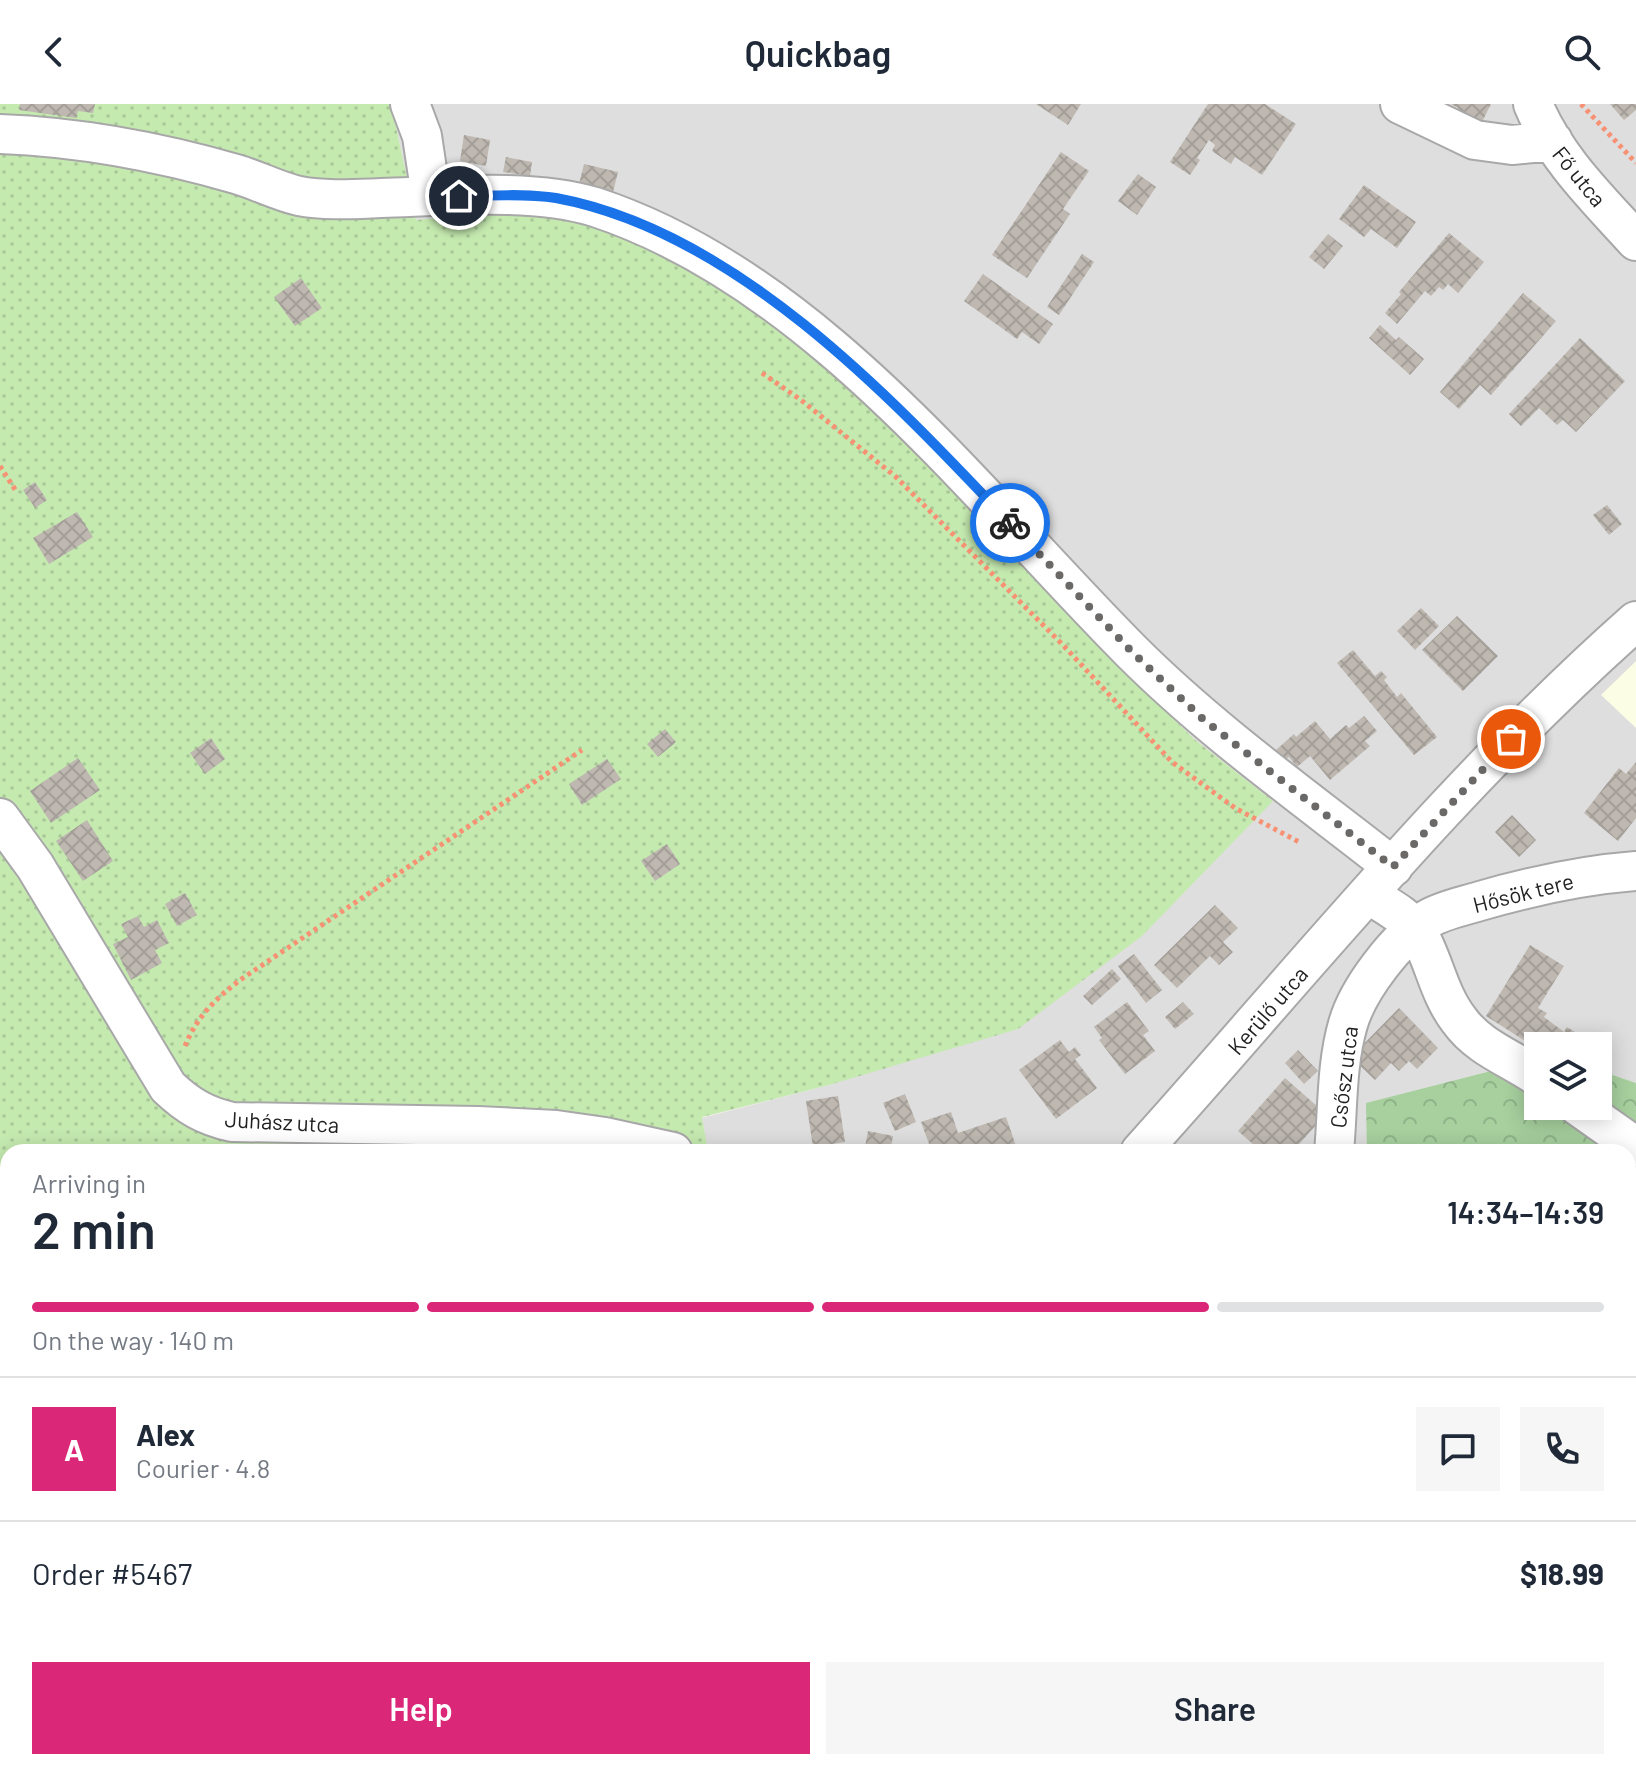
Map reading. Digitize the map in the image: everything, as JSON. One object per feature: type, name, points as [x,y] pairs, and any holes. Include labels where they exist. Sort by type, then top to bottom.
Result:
[{"type":"street","points":[[410,104],[422,136],[431,196]]},
{"type":"street","points":[[1400,104],[1475,140],[1512,145],[1553,141]]},
{"type":"street","name":"Fő utca","points":[[1533,104],[1576,175],[1636,241]]},
{"type":"street","points":[[0,134],[93,144],[177,158],[298,196],[333,199],[431,196],[553,198],[593,207],[650,228],[714,260],[787,312],[865,377],[968,478],[1132,652],[1381,880],[1415,929],[1440,989],[1457,1019],[1487,1047],[1524,1069]]},
{"type":"street","name":"Kerülő utca","points":[[1147,1144],[1491,759],[1636,621]]},
{"type":"street","name":"Juhász utca","points":[[0,818],[35,866],[168,1087],[187,1105],[208,1117],[232,1122],[556,1130],[637,1144]]},
{"type":"street","name":"Hősök tere","points":[[1415,929],[1431,917],[1530,887],[1636,871]]},
{"type":"street","name":"Csősz utca","points":[[1335,1144],[1349,1022],[1362,994],[1392,951],[1415,929]]},
{"type":"street","points":[[1598,1120],[1632,1144]]},
{"type":"street","points":[[391,1144],[409,1126]]},
{"type":"path","points":[[1581,104],[1636,163]]},
{"type":"path","points":[[762,373],[801,400],[896,477],[1062,644],[1172,762],[1235,808],[1300,842]]},
{"type":"path","points":[[0,466],[16,491]]},
{"type":"path","points":[[168,1087],[191,1031],[214,999],[582,750]]},
{"type":"shaded area","points":[[391,104],[1636,104],[1636,1083],[1612,1075],[1612,1032],[1524,1032],[1524,1063],[1367,1103],[1367,1144],[707,1144],[702,1118],[829,1085],[1273,801],[1195,740],[922,459],[817,356],[525,211],[416,220]]},
{"type":"shaded area","points":[[1636,661],[1636,728],[1601,695]]},
{"type":"green space","points":[[0,104],[391,104],[416,220],[525,211],[636,238],[699,274],[817,356],[922,459],[1195,740],[1273,801],[1142,936],[1018,1029],[829,1085],[702,1117],[707,1144],[0,1144]]},
{"type":"green space","points":[[1524,1063],[1524,1120],[1612,1120],[1612,1075],[1636,1083],[1636,1144],[1367,1144],[1366,1103]]},
{"type":"building","points":[[20,104],[95,104],[93,113],[78,111],[76,118],[19,110]]},
{"type":"building","points":[[1036,104],[1081,104],[1068,125]]},
{"type":"building","points":[[1208,104],[1265,104],[1296,124],[1262,175],[1235,157],[1231,164],[1212,151],[1215,145],[1209,140],[1190,175],[1170,162]]},
{"type":"building","points":[[1451,104],[1491,104],[1480,126],[1457,117],[1458,108]]},
{"type":"building","points":[[1610,104],[1636,104],[1636,110],[1624,120]]},
{"type":"building","points":[[464,135],[490,140],[486,166],[460,161]]},
{"type":"building","points":[[1061,152],[1089,171],[1063,209],[1070,214],[1027,278],[992,255]]},
{"type":"building","points":[[506,157],[532,162],[530,176],[503,172]]},
{"type":"building","points":[[584,164],[618,172],[612,196],[578,188]]},
{"type":"building","points":[[1138,174],[1156,187],[1137,215],[1118,201]]},
{"type":"building","points":[[1364,185],[1416,222],[1397,248],[1371,229],[1364,237],[1339,219]]},
{"type":"building","points":[[1449,233],[1484,262],[1458,293],[1448,284],[1443,290],[1439,287],[1431,296],[1425,291],[1397,324],[1385,313]]},
{"type":"building","points":[[1328,234],[1343,246],[1324,269],[1309,257]]},
{"type":"building","points":[[1082,254],[1094,262],[1059,315],[1047,307]]},
{"type":"building","points":[[983,274],[1053,324],[1039,344],[1022,332],[1017,339],[964,301]]},
{"type":"building","points":[[301,278],[322,308],[295,326],[274,297]]},
{"type":"building","points":[[1523,293],[1556,321],[1491,395],[1480,385],[1459,409],[1440,392]]},
{"type":"building","points":[[1380,325],[1424,359],[1410,375],[1369,338]]},
{"type":"building","points":[[1580,338],[1625,381],[1576,432],[1563,420],[1557,425],[1539,408],[1521,426],[1509,414]]},
{"type":"building","points":[[35,482],[47,500],[35,508],[23,490]]},
{"type":"building","points":[[1607,505],[1622,524],[1609,535],[1593,515]]},
{"type":"building","points":[[77,512],[93,537],[49,564],[33,538]]},
{"type":"building","points":[[1421,608],[1439,626],[1415,650],[1397,631]]},
{"type":"building","points":[[1457,616],[1498,656],[1463,691],[1422,650]]},
{"type":"building","points":[[1353,650],[1375,676],[1381,671],[1387,677],[1384,680],[1397,697],[1401,693],[1437,737],[1414,755],[1337,663]]},
{"type":"building","points":[[1364,716],[1377,731],[1365,741],[1370,746],[1330,780],[1310,756],[1297,767],[1289,757],[1285,760],[1276,750],[1315,721],[1330,739],[1346,725],[1349,728]]},
{"type":"building","points":[[665,729],[676,742],[658,757],[647,744]]},
{"type":"building","points":[[211,738],[225,759],[205,774],[190,753]]},
{"type":"building","points":[[78,758],[100,790],[51,823],[30,791]]},
{"type":"building","points":[[607,759],[621,779],[582,805],[569,784]]},
{"type":"building","points":[[1636,762],[1636,818],[1618,841],[1584,813],[1619,768],[1626,774]]},
{"type":"building","points":[[1512,815],[1536,840],[1519,857],[1495,832]]},
{"type":"building","points":[[87,820],[113,861],[83,881],[56,841]]},
{"type":"building","points":[[667,844],[680,864],[655,881],[641,861]]},
{"type":"building","points":[[185,893],[197,915],[177,926],[165,904]]},
{"type":"building","points":[[1215,905],[1238,928],[1223,942],[1233,952],[1219,965],[1210,956],[1177,988],[1154,965]]},
{"type":"building","points":[[138,916],[144,927],[157,920],[169,943],[155,950],[162,963],[131,980],[113,944],[128,937],[121,924]]},
{"type":"building","points":[[1530,945],[1564,966],[1538,1008],[1547,1013],[1544,1017],[1564,1032],[1524,1032],[1524,1040],[1486,1016]]},
{"type":"building","points":[[1134,954],[1162,990],[1146,1003],[1118,966]]},
{"type":"building","points":[[1112,969],[1121,979],[1092,1005],[1083,996]]},
{"type":"building","points":[[1127,1002],[1149,1031],[1143,1035],[1155,1051],[1125,1074],[1099,1040],[1102,1038],[1094,1027]]},
{"type":"building","points":[[1183,1002],[1194,1014],[1175,1029],[1165,1017]]},
{"type":"building","points":[[1399,1008],[1438,1048],[1417,1069],[1409,1061],[1399,1071],[1391,1063],[1375,1080],[1351,1057]]},
{"type":"building","points":[[1060,1040],[1069,1052],[1075,1047],[1081,1055],[1075,1059],[1097,1088],[1056,1119],[1019,1070]]},
{"type":"building","points":[[1298,1050],[1318,1071],[1304,1084],[1285,1063]]},
{"type":"building","points":[[1285,1078],[1326,1114],[1299,1144],[1253,1144],[1238,1131]]},
{"type":"building","points":[[905,1094],[916,1122],[895,1131],[883,1103]]},
{"type":"building","points":[[838,1096],[845,1142],[813,1144],[806,1101]]},
{"type":"building","points":[[951,1112],[958,1133],[1006,1117],[1015,1144],[929,1144],[921,1122]]},
{"type":"building","points":[[868,1131],[893,1136],[892,1144],[866,1144]]},
{"type":"way so far","points":[[1010,523],[1132,652],[1204,720],[1393,867],[1511,739]]},
{"type":"route","points":[[459,196],[553,198],[593,207],[650,228],[714,260],[787,312],[865,377],[1010,523]]}]
